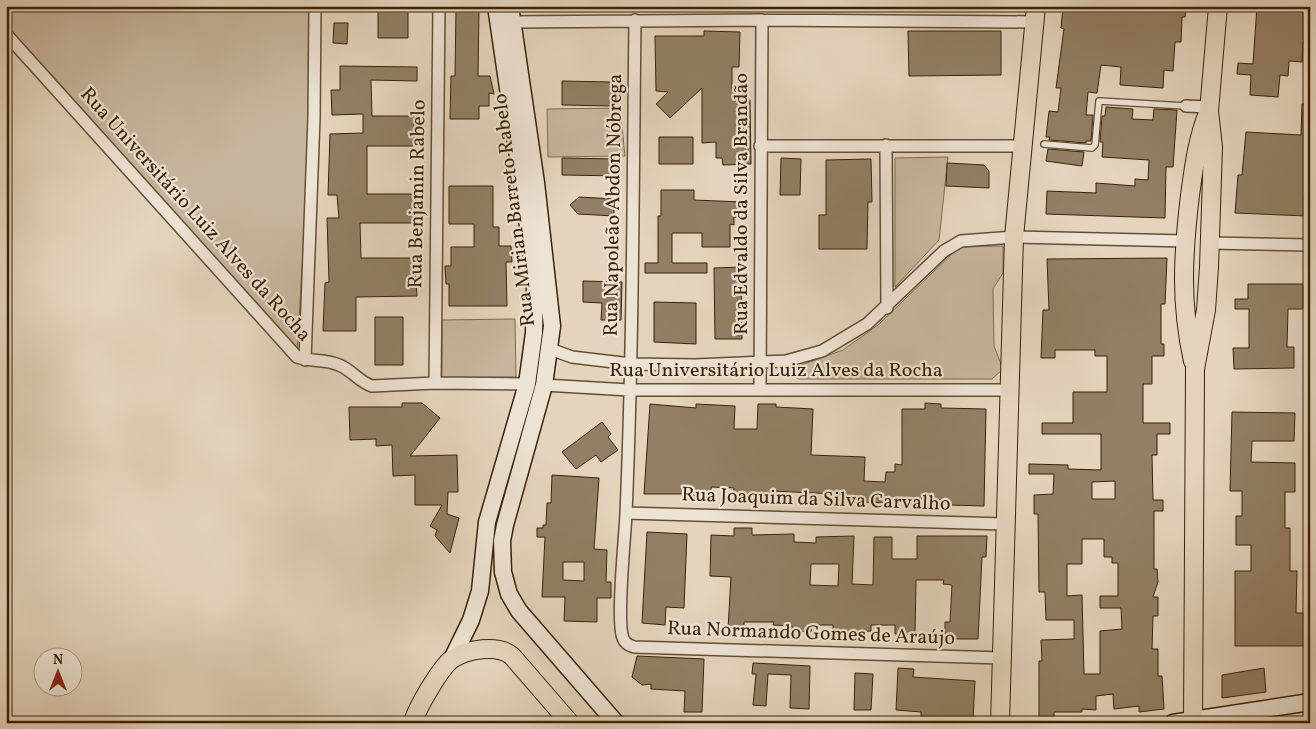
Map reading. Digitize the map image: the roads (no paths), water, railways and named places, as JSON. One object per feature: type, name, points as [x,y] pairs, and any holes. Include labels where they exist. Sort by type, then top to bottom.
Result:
[{"type":"main road","name":"Rua Mirian Barreto Rabelo","points":[[413,723],[442,670],[452,659],[471,620],[480,591],[486,522],[527,384],[534,333],[535,285],[496,6]]},
{"type":"main road","points":[[1193,721],[1195,369],[1206,310],[1213,147],[1209,109],[1218,6]]},
{"type":"main road","name":"Rua Mirian Barreto Rabelo","points":[[511,14],[546,260],[552,326],[544,386],[504,525],[503,572],[509,594],[519,611],[616,723]]},
{"type":"main road","points":[[1000,723],[1008,390],[1014,237],[1036,14]]},
{"type":"main road","points":[[1195,369],[1184,310],[1184,241],[1197,145],[1209,109]]},
{"type":"main road","points":[[452,659],[486,649],[506,651],[570,723]]},
{"type":"main road","points":[[1173,723],[1310,702]]},
{"type":"street","points":[[305,360],[314,118],[315,6]]},
{"type":"street","name":"Rua Benjamin Rabelo","points":[[435,383],[439,6]]},
{"type":"street","points":[[511,14],[635,20],[762,20],[1036,14]]},
{"type":"street","name":"Rua Napoleão Abdon Nóbrega","points":[[622,637],[621,619],[631,364],[635,20]]},
{"type":"street","name":"Rua Edvaldo da Silva Brandão","points":[[760,389],[762,20]]},
{"type":"street","name":"Rua Universitário Luiz Alves da Rocha","points":[[6,34],[290,350],[305,360],[339,364],[347,368],[364,384],[372,386],[435,383],[527,384]]},
{"type":"street","points":[[1186,106],[1209,109]]},
{"type":"street","points":[[886,145],[887,308]]},
{"type":"street","points":[[760,146],[1023,146]]},
{"type":"street","points":[[550,349],[572,357],[631,364],[759,364],[786,361],[822,351],[852,335],[887,308],[953,244],[974,239],[1014,237],[1184,241]]},
{"type":"street","points":[[1210,243],[1310,245]]},
{"type":"street","name":"Rua Universitário Luiz Alves da Rocha","points":[[544,386],[629,390],[1008,390]]},
{"type":"street","name":"Rua Joaquim da Silva Carvalho","points":[[626,513],[1005,524]]},
{"type":"street","name":"Rua Normando Gomes de Araújo","points":[[622,637],[627,644],[634,647],[1002,658]]},
{"type":"lane","points":[[1044,144],[1092,148],[1095,145],[1099,101],[1186,106]]}]
